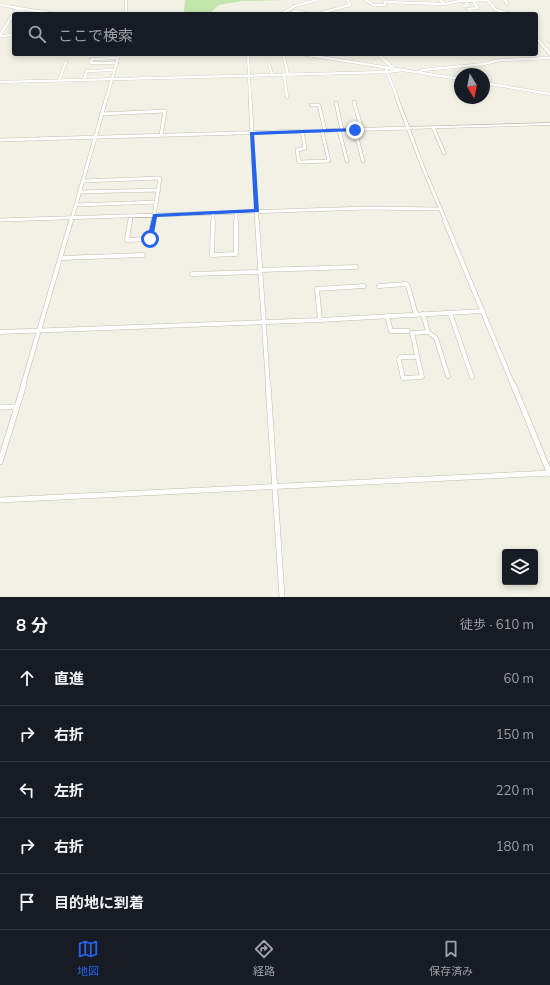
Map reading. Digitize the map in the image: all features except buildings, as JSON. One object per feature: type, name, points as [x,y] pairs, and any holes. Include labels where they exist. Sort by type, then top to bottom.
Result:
[{"type":"street","points":[[126,0],[126,12]]},
{"type":"street","points":[[284,12],[295,6],[317,0]]},
{"type":"street","points":[[324,12],[350,5],[348,0]]},
{"type":"street","points":[[366,0],[376,6],[385,5],[385,2],[445,4],[487,0],[496,10],[503,12]]},
{"type":"street","points":[[440,0],[445,4]]},
{"type":"street","points":[[505,0],[507,4]]},
{"type":"street","points":[[464,6],[468,5],[466,1]]},
{"type":"street","points":[[471,12],[468,8],[478,8],[473,1]]},
{"type":"street","points":[[0,5],[43,12]]},
{"type":"street","points":[[14,12],[17,8]]},
{"type":"street","points":[[0,35],[12,16]]},
{"type":"street","points":[[0,35],[12,35]]},
{"type":"street","points":[[539,41],[550,54]]},
{"type":"street","points":[[248,56],[260,271],[282,597]]},
{"type":"street","points":[[284,56],[288,74]]},
{"type":"street","points":[[313,56],[454,78]]},
{"type":"street","points":[[380,56],[392,67],[391,68]]},
{"type":"street","points":[[0,462],[40,330],[101,114],[117,63],[118,58],[92,59],[91,63],[117,63]]},
{"type":"street","points":[[418,73],[423,70],[484,64],[500,60],[550,58]]},
{"type":"street","points":[[59,80],[66,62]]},
{"type":"street","points":[[269,64],[272,74]]},
{"type":"street","points":[[0,500],[550,474],[422,165],[385,68]]},
{"type":"street","points":[[84,79],[86,71],[114,70]]},
{"type":"street","points":[[0,82],[387,72],[403,70]]},
{"type":"street","points":[[284,74],[287,97]]},
{"type":"street","points":[[490,84],[550,94]]},
{"type":"street","points":[[354,102],[362,130]]},
{"type":"street","points":[[336,103],[347,161]]},
{"type":"street","points":[[302,132],[305,148],[299,148],[297,150],[299,162],[329,161],[319,105],[311,104]]},
{"type":"street","points":[[101,114],[165,111],[161,135]]},
{"type":"street","points":[[0,140],[95,136],[302,132],[550,124]]},
{"type":"street","points":[[433,127],[444,153]]},
{"type":"street","points":[[355,130],[363,161]]},
{"type":"street","points":[[83,180],[160,178],[150,239],[127,240],[131,216]]},
{"type":"street","points":[[79,192],[159,190]]},
{"type":"street","points":[[76,205],[157,202]]},
{"type":"street","points":[[0,220],[367,208],[440,209]]},
{"type":"street","points":[[213,213],[212,255],[236,254],[236,212]]},
{"type":"street","points":[[61,258],[143,255]]},
{"type":"street","points":[[192,274],[356,267]]},
{"type":"street","points":[[379,286],[406,284],[408,286],[416,315]]},
{"type":"street","points":[[320,320],[316,290],[318,288],[364,286]]},
{"type":"street","points":[[0,332],[320,320],[483,311]]},
{"type":"street","points":[[450,313],[472,377]]},
{"type":"street","points":[[423,314],[428,332],[436,338],[448,376]]},
{"type":"street","points":[[387,316],[391,331],[408,331]]},
{"type":"street","points":[[418,357],[400,358],[399,360],[403,378],[422,377],[418,357],[412,333],[428,332]]},
{"type":"street","points":[[0,408],[16,407]]},
{"type":"green space","points":[[185,0],[287,0],[242,1],[219,5],[211,12],[184,11]]},
{"type":"route","points":[[150,239],[153,218],[155,215],[257,211],[252,133],[355,130]]}]
